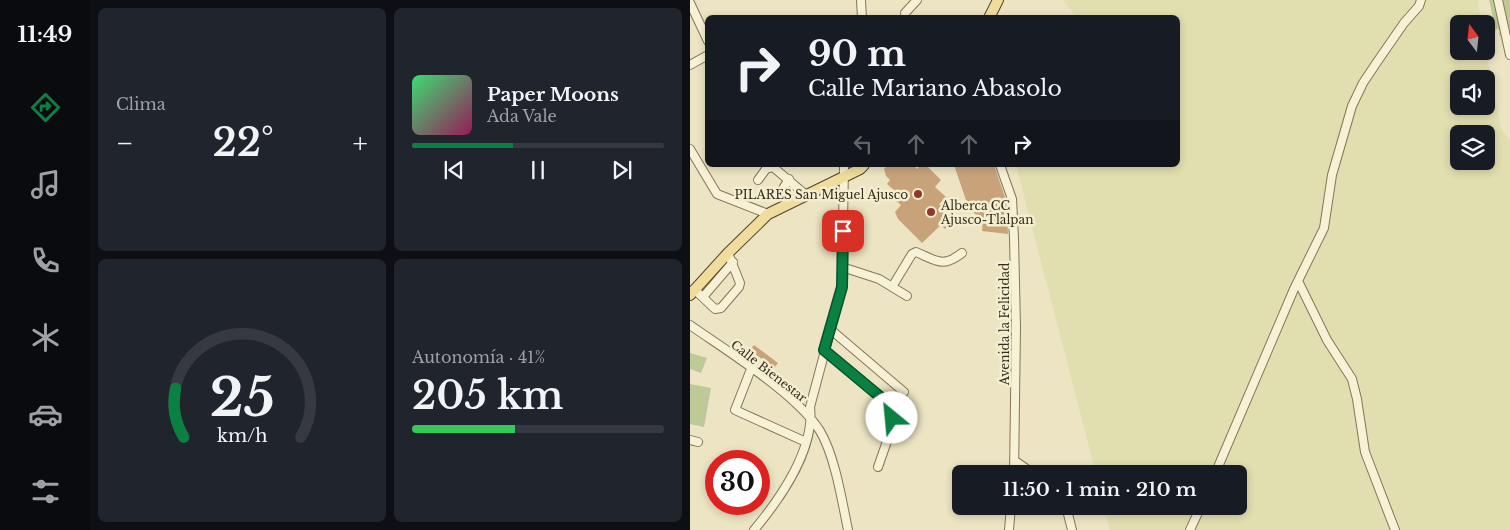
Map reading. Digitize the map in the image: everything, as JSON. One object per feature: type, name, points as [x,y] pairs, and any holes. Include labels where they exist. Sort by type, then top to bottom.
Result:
[{"type":"main road","points":[[990,15],[998,0]]},
{"type":"main road","points":[[692,292],[730,258],[768,214],[861,167]]},
{"type":"street","points":[[861,0],[862,15]]},
{"type":"street","points":[[905,12],[917,0]]},
{"type":"street","points":[[1219,465],[1298,281],[1327,220],[1332,175],[1344,130],[1354,103],[1377,62],[1422,0]]},
{"type":"street","points":[[1498,0],[1510,55]]},
{"type":"street","points":[[690,3],[705,35]]},
{"type":"street","points":[[690,64],[705,57]]},
{"type":"street","points":[[690,149],[717,194],[768,214]]},
{"type":"street","points":[[758,180],[769,167],[773,167],[806,195]]},
{"type":"street","points":[[754,530],[791,477],[806,442],[812,422],[810,407],[842,287],[844,167]]},
{"type":"street","name":"Avenida la Felicidad","points":[[1001,167],[1012,199],[1014,238],[1015,465]]},
{"type":"street","points":[[779,195],[789,179]]},
{"type":"street","points":[[892,287],[912,254],[916,252],[943,263],[950,262],[962,252]]},
{"type":"street","points":[[692,292],[702,297],[715,309],[718,309],[739,287],[739,276],[730,258],[702,297]]},
{"type":"street","points":[[842,267],[879,279],[907,296]]},
{"type":"street","points":[[1298,281],[1327,340],[1352,379],[1365,452],[1395,530]]},
{"type":"street","name":"Calle Bienestar","points":[[690,325],[787,396],[812,422],[826,443],[848,530]]},
{"type":"street","points":[[830,330],[904,392]]},
{"type":"street","points":[[824,350],[884,400],[893,424],[878,467]]},
{"type":"street","points":[[751,369],[735,410],[806,442]]},
{"type":"street","points":[[1015,461],[1021,465]]},
{"type":"street","points":[[1007,530],[1010,515]]},
{"type":"street","points":[[1068,515],[1072,530]]},
{"type":"street","points":[[1190,530],[1196,515]]},
{"type":"shaded area","points":[[1063,0],[1478,0],[1480,15],[1450,15],[1450,60],[1488,60],[1490,70],[1450,70],[1450,115],[1495,115],[1495,97],[1501,128],[1510,141],[1510,530],[1110,530],[1106,515],[1247,515],[1247,465],[1094,465],[1017,167],[1180,167],[1180,15],[1074,15]]},
{"type":"green space","points":[[1489,0],[1510,0],[1510,62],[1508,49],[1503,37],[1499,35],[1500,31],[1497,28],[1495,31],[1495,15],[1492,15]]},
{"type":"green space","points":[[690,353],[707,358],[701,373],[690,369]]},
{"type":"green space","points":[[690,384],[711,388],[704,427],[690,424]]},
{"type":"building","name":"PILARES San Miguel Ajusco","points":[[886,167],[915,167],[917,169],[919,167],[928,167],[941,180],[935,187],[946,197],[939,204],[954,220],[945,229],[941,225],[922,243],[898,219],[895,212],[901,205],[891,197],[896,192],[887,184],[890,180],[886,176],[884,169]]},
{"type":"building","points":[[955,167],[995,167],[1006,200],[1008,234],[982,231],[983,220],[969,209]]},
{"type":"building","points":[[754,345],[778,363],[774,368],[750,350]]},
{"type":"place","name":"PILARES San Miguel Ajusco","points":[[918,194]]},
{"type":"place","name":"Alberca CC Ajusco-Tlalpan","points":[[931,212]]},
{"type":"route","points":[[843,231],[842,287],[824,350],[884,400],[892,418]]}]
